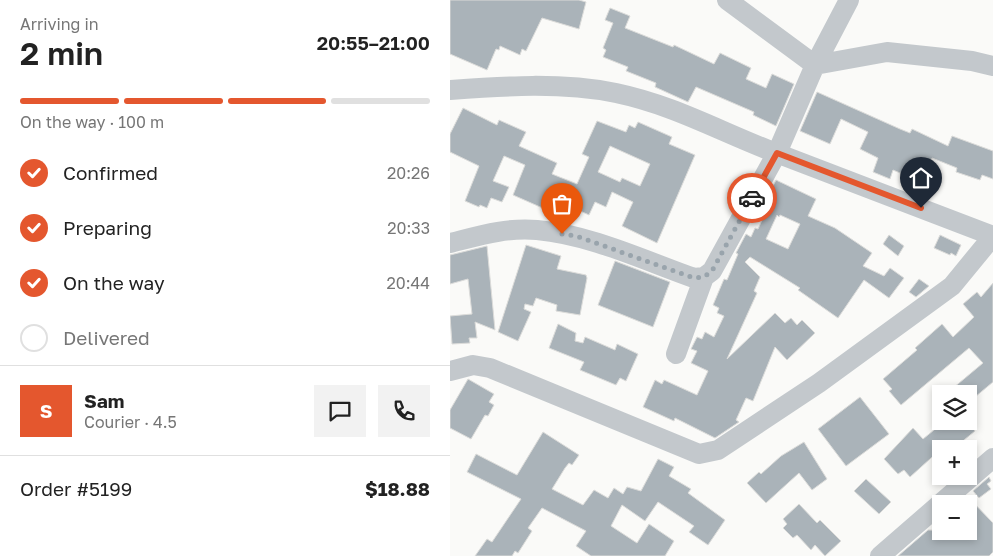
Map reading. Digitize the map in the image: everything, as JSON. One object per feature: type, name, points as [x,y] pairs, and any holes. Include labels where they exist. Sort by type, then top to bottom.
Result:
[{"type":"street","points":[[727,0],[815,65],[887,52],[993,66]]},
{"type":"street","points":[[450,243],[498,231],[536,230],[576,236],[694,278],[704,277],[712,271],[777,153],[815,65],[849,0]]},
{"type":"street","points":[[450,90],[510,86],[574,87],[615,93],[663,105],[777,153],[993,236],[952,286],[819,383],[718,450],[699,454],[490,368],[473,365],[450,371]]},
{"type":"street","points":[[676,354],[704,277]]},
{"type":"street","points":[[880,556],[993,458]]},
{"type":"building","points":[[450,0],[579,0],[586,2],[579,29],[542,18],[526,51],[522,49],[520,55],[500,46],[499,50],[496,49],[487,70],[450,54]]},
{"type":"building","points":[[610,8],[630,16],[625,28],[673,47],[674,45],[714,64],[720,53],[751,68],[746,79],[766,88],[772,74],[794,84],[776,126],[753,115],[754,112],[696,87],[688,102],[655,87],[656,83],[626,71],[628,67],[603,57],[606,50],[603,48],[613,23],[605,20]]},
{"type":"building","points":[[817,92],[900,129],[910,133],[912,129],[948,146],[952,136],[993,151],[993,179],[982,175],[980,180],[956,172],[957,168],[932,158],[923,177],[916,174],[914,179],[893,170],[890,179],[873,172],[878,158],[860,149],[868,132],[841,119],[830,144],[800,131]]},
{"type":"building","points":[[463,108],[497,125],[499,120],[526,132],[519,146],[557,163],[552,174],[577,184],[589,157],[582,154],[597,121],[626,132],[629,125],[635,128],[638,122],[672,137],[669,144],[695,155],[657,243],[622,226],[633,202],[612,192],[606,207],[595,202],[589,215],[552,198],[547,210],[513,195],[525,165],[504,156],[493,181],[509,187],[502,202],[491,198],[487,208],[465,201],[479,166],[450,152],[450,134]],"holes":[[[610,146],[650,164],[640,186],[622,178],[620,182],[598,172]]]},
{"type":"building","points":[[776,180],[816,199],[808,216],[835,228],[872,253],[863,266],[884,276],[890,268],[904,278],[889,298],[864,280],[838,318],[798,290],[800,288],[750,257],[745,262],[760,277],[754,291],[757,293],[727,359],[775,313],[785,323],[791,318],[797,325],[802,320],[815,333],[787,360],[775,347],[753,401],[746,398],[736,420],[739,422],[715,438],[675,418],[674,421],[643,407],[655,380],[662,384],[664,380],[697,395],[708,371],[691,363],[697,351],[691,349],[697,337],[702,339],[705,332],[714,337],[724,316],[717,313],[719,308],[713,305],[724,279],[727,280],[738,254],[736,253],[746,234],[751,237],[755,228],[758,229],[767,209],[763,206]],"holes":[[[777,215],[779,217],[780,215],[800,224],[788,249],[766,239]]]},
{"type":"building","points":[[889,235],[904,246],[898,256],[883,244]]},
{"type":"building","points":[[940,235],[961,245],[956,256],[934,248]]},
{"type":"building","points":[[526,245],[561,256],[557,269],[586,275],[587,278],[580,315],[556,311],[557,305],[536,298],[533,306],[525,304],[524,309],[531,312],[518,341],[498,332]]},
{"type":"building","points":[[487,246],[495,330],[475,322],[477,338],[469,338],[470,343],[452,344],[450,316],[472,314],[468,279],[450,284],[450,255]]},
{"type":"building","points":[[615,261],[670,282],[653,327],[598,305]]},
{"type":"building","points":[[919,279],[929,286],[916,297],[909,292]]},
{"type":"building","points":[[993,283],[993,382],[977,395],[977,385],[957,385],[983,363],[969,348],[901,405],[889,391],[892,389],[883,379],[917,350],[915,348],[942,324],[953,337],[974,317],[963,304],[977,292],[981,297]]},
{"type":"building","points":[[558,324],[576,333],[575,341],[583,343],[585,337],[615,350],[617,344],[638,354],[626,381],[620,378],[616,385],[580,370],[584,362],[549,348]]},
{"type":"building","points":[[468,379],[494,394],[489,402],[494,405],[488,416],[485,415],[471,439],[450,428],[450,410]]},
{"type":"building","points":[[860,397],[889,434],[846,466],[818,429]]},
{"type":"building","points":[[913,428],[923,439],[934,430],[975,431],[964,440],[932,440],[932,457],[910,477],[904,470],[898,474],[884,459]]},
{"type":"building","points":[[543,432],[579,455],[572,465],[569,463],[565,468],[552,489],[583,505],[594,490],[608,498],[614,488],[623,494],[627,487],[641,491],[658,459],[674,467],[669,476],[691,489],[688,493],[725,520],[708,545],[689,532],[694,526],[658,502],[645,521],[622,505],[611,526],[637,543],[649,524],[674,541],[665,556],[591,556],[576,546],[586,531],[542,508],[528,528],[532,531],[518,553],[515,551],[512,556],[475,556],[487,539],[492,542],[521,499],[467,472],[476,454],[517,475]]},
{"type":"building","points":[[804,442],[827,479],[812,490],[799,473],[766,503],[747,483],[759,472],[761,474],[781,456]]},
{"type":"building","points":[[989,477],[991,481],[987,484],[991,489],[979,498],[973,491]]},
{"type":"building","points":[[866,479],[891,502],[879,514],[854,491]]},
{"type":"building","points":[[799,504],[817,523],[820,520],[841,541],[825,556],[815,545],[811,550],[797,535],[793,538],[783,528],[787,524],[783,519]]},
{"type":"building","points":[[977,506],[993,523],[993,552],[989,556],[898,556],[928,530],[932,530],[932,540],[977,540]]},
{"type":"way so far","points":[[562,234],[576,236],[694,278],[704,277],[712,271],[752,198]]},
{"type":"route","points":[[752,198],[777,153],[921,208]]}]
